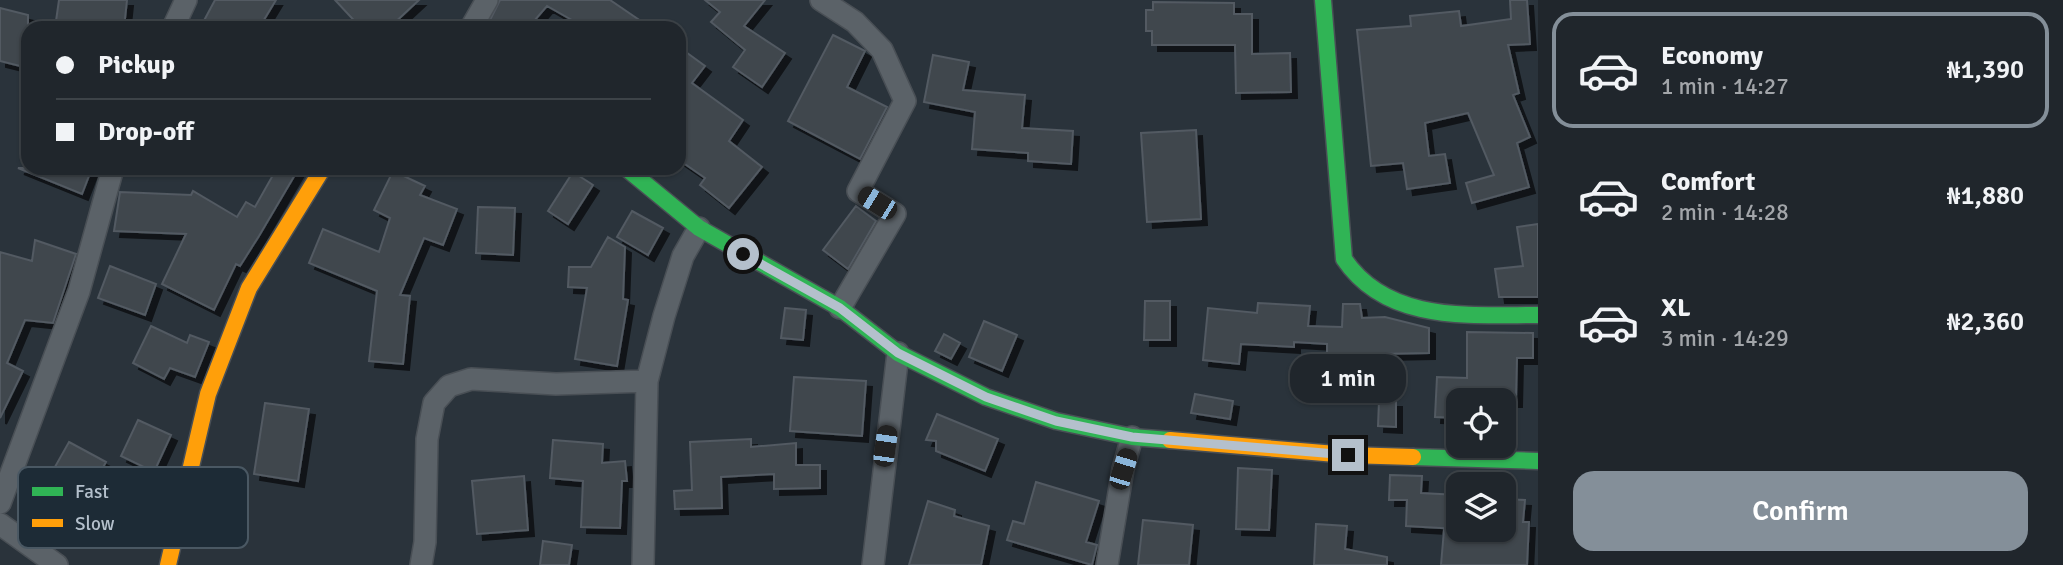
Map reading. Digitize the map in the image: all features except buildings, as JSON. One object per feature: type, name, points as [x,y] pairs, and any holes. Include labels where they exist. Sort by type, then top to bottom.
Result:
[{"type":"street","points":[[475,21],[487,0]]},
{"type":"street","points":[[1323,0],[1344,259],[1360,283],[1388,299],[1412,306],[1468,315],[1538,315]]},
{"type":"street","points":[[175,21],[182,2]]},
{"type":"street","points":[[827,2],[855,22],[882,50],[905,101],[858,191],[895,214],[840,308]]},
{"type":"street","points":[[0,503],[79,291],[111,175]]},
{"type":"street","points":[[190,467],[208,394],[249,288],[319,175]]},
{"type":"street","points":[[635,175],[699,228],[840,308],[898,353],[986,397],[1056,421],[1132,437],[1348,455],[1538,461]]},
{"type":"street","points":[[643,565],[647,381],[683,256],[699,228]]},
{"type":"street","points":[[873,565],[898,353]]},
{"type":"street","points":[[421,565],[425,542],[427,439],[435,403],[449,386],[471,379],[556,384],[647,381]]},
{"type":"street","points":[[1107,565],[1123,469],[1132,437]]},
{"type":"street","points":[[0,524],[18,537]]},
{"type":"street","points":[[33,548],[57,565]]},
{"type":"traffic: fast","points":[[1323,0],[1344,259],[1362,280],[1383,295],[1406,305],[1458,314],[1538,315]]},
{"type":"traffic: fast","points":[[635,175],[699,228],[840,308],[898,353],[986,397],[1056,421],[1132,437],[1170,440]]},
{"type":"traffic: fast","points":[[1413,457],[1538,461]]},
{"type":"traffic: slow","points":[[191,467],[208,394],[249,288],[319,175]]},
{"type":"traffic: slow","points":[[1170,440],[1348,455],[1413,457]]},
{"type":"traffic: slow","points":[[168,565],[172,548]]},
{"type":"route","points":[[743,254],[840,308],[898,353],[986,397],[1056,421],[1132,437],[1348,455]]}]
